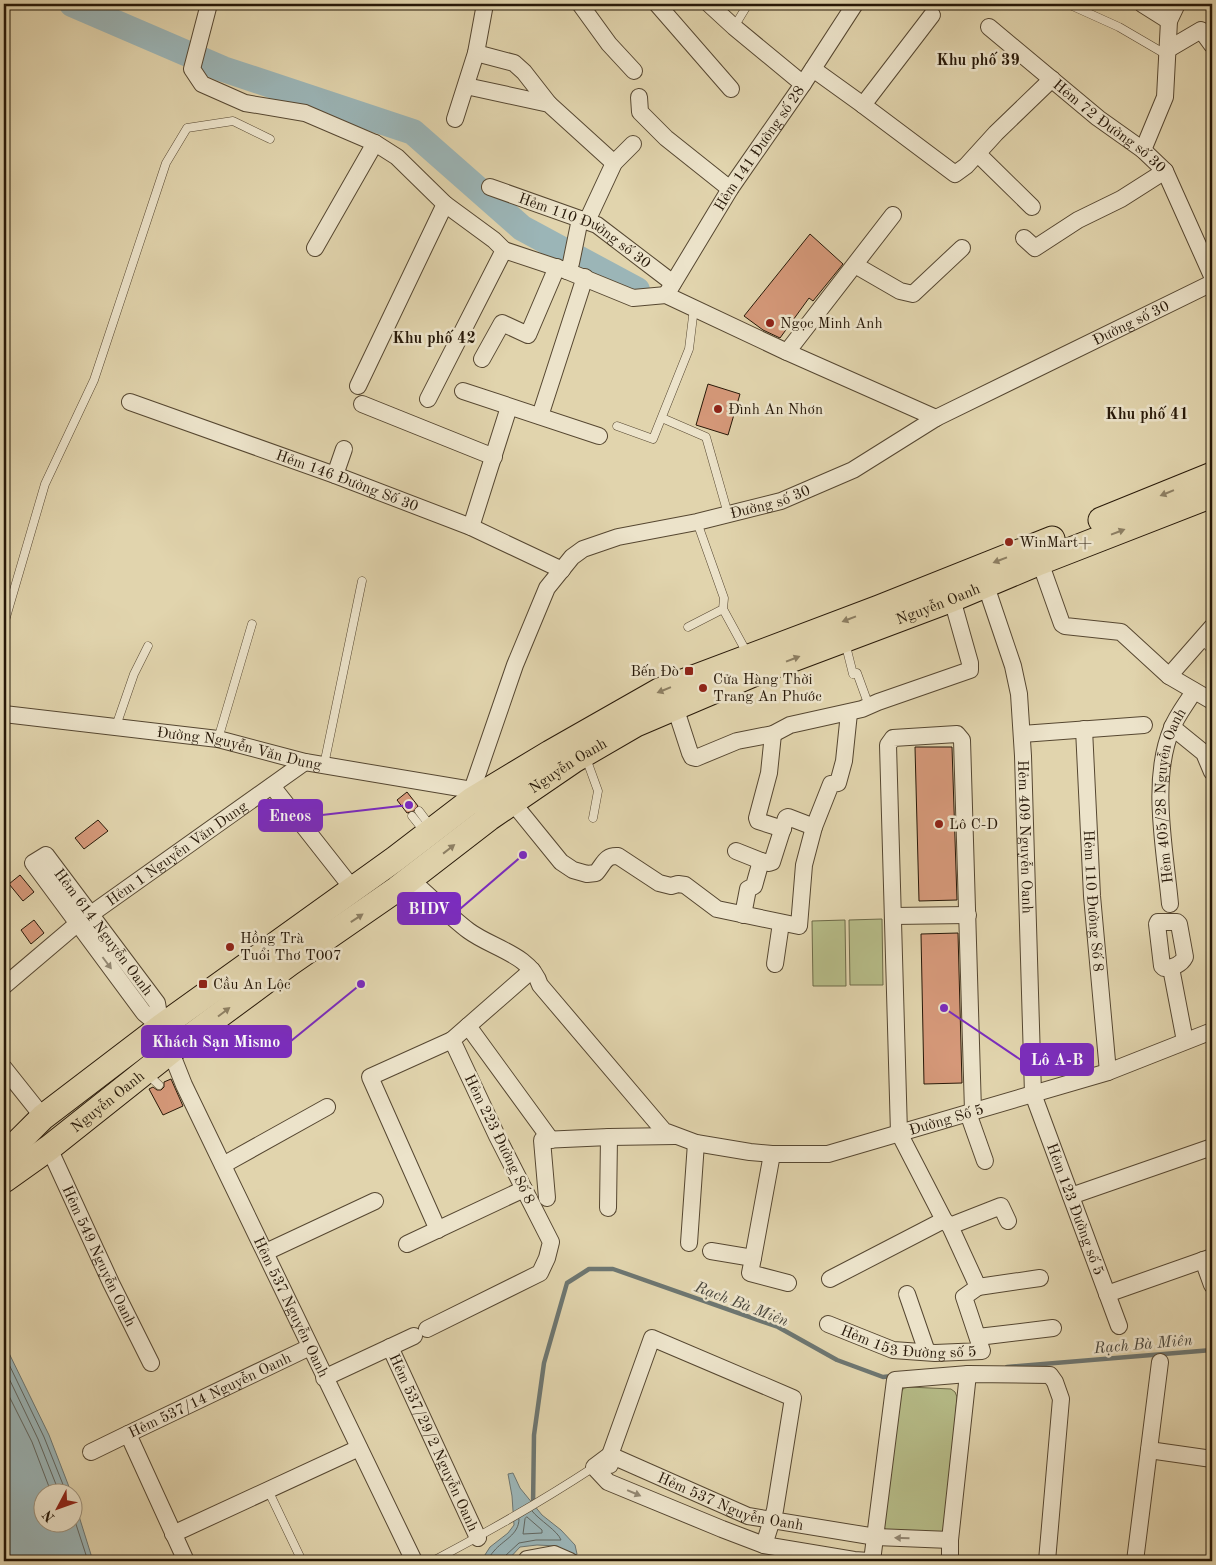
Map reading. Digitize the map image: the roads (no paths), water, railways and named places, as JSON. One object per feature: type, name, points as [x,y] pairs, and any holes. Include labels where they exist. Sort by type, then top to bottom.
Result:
[{"type":"main road","name":"Nguyễn Oanh","points":[[4,1180],[152,1078],[171,1051],[290,964],[364,914],[410,879],[477,804],[550,753],[659,691],[749,658],[1212,475]]},
{"type":"main road","name":"Nguyễn Oanh","points":[[4,1156],[43,1117],[161,1027],[395,859],[423,823],[477,804],[512,802],[584,754],[636,724],[674,707],[986,586],[1040,562],[1212,495]]},
{"type":"main road","points":[[395,859],[410,879]]},
{"type":"street","points":[[209,4],[192,69],[202,84],[245,103],[305,113],[375,142],[398,157],[445,204],[494,240],[504,250],[565,267],[633,298],[670,289]]},
{"type":"street","points":[[456,119],[476,53],[485,4]]},
{"type":"street","points":[[580,4],[609,44],[634,71]]},
{"type":"street","points":[[657,4],[731,89]]},
{"type":"street","points":[[709,4],[803,84]]},
{"type":"street","name":"Hẻm 141 Đường số 28","points":[[670,289],[730,189],[803,84],[855,4]]},
{"type":"street","points":[[1142,4],[1169,21]]},
{"type":"street","points":[[1143,150],[1165,96],[1169,21],[1177,4]]},
{"type":"street","points":[[863,105],[932,15]]},
{"type":"street","name":"Hẻm 72 Đường số 30","points":[[989,27],[1098,118],[1143,150],[1165,171],[1212,276]]},
{"type":"street","points":[[1167,53],[1201,30],[1212,45]]},
{"type":"street","points":[[476,53],[514,63],[524,72],[549,104],[614,162]]},
{"type":"street","points":[[813,69],[955,174],[966,166],[996,133],[1052,79]]},
{"type":"street","points":[[466,86],[549,104]]},
{"type":"street","points":[[639,97],[640,112],[666,138],[730,189]]},
{"type":"street","points":[[315,248],[375,142]]},
{"type":"street","points":[[482,359],[502,323],[528,335],[565,267],[583,220],[614,162],[633,144]]},
{"type":"street","points":[[978,154],[1032,207]]},
{"type":"street","points":[[1024,238],[1035,248],[1078,220],[1121,198],[1165,171]]},
{"type":"street","name":"Hẻm 110 Đường số 30","points":[[490,187],[597,225],[694,308],[787,352],[936,418]]},
{"type":"street","points":[[358,386],[445,204]]},
{"type":"street","points":[[787,352],[893,215]]},
{"type":"street","points":[[855,265],[900,291],[913,294],[962,248]]},
{"type":"street","points":[[428,398],[504,250]]},
{"type":"street","points":[[540,416],[585,277]]},
{"type":"street","name":"Đường số 30","points":[[477,804],[515,665],[547,588],[572,557],[583,549],[618,536],[697,522],[781,501],[853,470],[936,418],[1212,283]]},
{"type":"street","points":[[462,391],[599,436]]},
{"type":"street","name":"Hẻm 146 Đường Số 30","points":[[130,402],[335,475],[471,527],[562,570]]},
{"type":"street","points":[[362,404],[494,457]]},
{"type":"street","points":[[471,527],[509,408]]},
{"type":"street","points":[[335,475],[344,448]]},
{"type":"street","points":[[1040,562],[1062,624],[1065,626],[1121,632],[1169,676],[1212,701]]},
{"type":"street","name":"Hẻm 409 Nguyễn Oanh","points":[[986,586],[1014,666],[1019,694],[1022,734],[1033,1094]]},
{"type":"street","points":[[674,707],[690,753],[692,757],[696,758],[737,741],[773,734],[790,725],[849,713],[970,670],[970,663],[952,599]]},
{"type":"street","points":[[1169,676],[1207,633]]},
{"type":"street","name":"Hẻm 405/28 Nguyễn Oanh","points":[[1170,904],[1161,788],[1164,757],[1172,727],[1194,691]]},
{"type":"street","points":[[512,802],[561,862],[573,870],[587,874],[596,873],[611,855],[618,856],[660,882],[671,886],[678,884],[686,885],[717,909],[797,926],[800,925],[804,865],[814,827],[830,784],[838,783],[844,761],[849,713]]},
{"type":"street","name":"Đường Nguyễn Văn Dung","points":[[4,714],[218,739],[477,804]]},
{"type":"street","points":[[1022,734],[1144,725]]},
{"type":"street","points":[[1172,727],[1204,753],[1212,772]]},
{"type":"street","name":"Hẻm 110 Đường Số 8","points":[[1084,729],[1092,896],[1108,1072]]},
{"type":"street","points":[[773,734],[769,773],[756,818],[783,829]]},
{"type":"street","points":[[985,1161],[970,1112],[968,915],[962,740],[957,734],[893,738],[888,744],[899,1133],[947,1223],[978,1287],[1040,1278]]},
{"type":"street","name":"Hẻm 1 Nguyễn Văn Dung","points":[[4,986],[84,920],[305,762]]},
{"type":"street","points":[[272,786],[353,889]]},
{"type":"street","points":[[736,852],[769,863],[772,862],[786,818],[814,827]]},
{"type":"street","points":[[743,916],[748,889],[754,886],[761,861]]},
{"type":"street","points":[[410,879],[469,931],[528,965],[535,973],[547,978],[672,1126],[675,1136]]},
{"type":"street","points":[[893,916],[968,915]]},
{"type":"street","name":"Hẻm 614 Nguyễn Oanh","points":[[84,920],[144,1013],[161,1027]]},
{"type":"street","points":[[775,964],[781,922]]},
{"type":"street","points":[[1171,968],[1185,1041]]},
{"type":"street","points":[[438,1230],[370,1077],[452,1040],[535,973]]},
{"type":"street","name":"Hẻm 223 Đường Số 8","points":[[468,1026],[551,1140]]},
{"type":"street","name":"Hẻm 537 Nguyễn Oanh","points":[[161,1027],[171,1051],[181,1086],[266,1252],[324,1378],[414,1561]]},
{"type":"street","name":"Đường Số 5","points":[[551,1140],[675,1136],[696,1143],[750,1152],[828,1154],[1108,1072],[1212,1031]]},
{"type":"street","name":"Hẻm 223 Đường Số 8","points":[[390,1347],[540,1273],[547,1258],[551,1242],[452,1040]]},
{"type":"street","points":[[4,1068],[43,1117]]},
{"type":"street","name":"Hẻm 123 Đường số 5","points":[[1033,1094],[1119,1326]]},
{"type":"street","points":[[223,1165],[327,1107]]},
{"type":"street","points":[[608,1208],[609,1137]]},
{"type":"street","points":[[547,1198],[542,1140],[551,1140]]},
{"type":"street","points":[[689,1243],[696,1143]]},
{"type":"street","points":[[1071,1196],[1212,1147]]},
{"type":"street","name":"Hẻm 549 Nguyễn Oanh","points":[[49,1148],[111,1283],[151,1363]]},
{"type":"street","points":[[772,1154],[750,1273],[788,1283]]},
{"type":"street","points":[[407,1244],[524,1189]]},
{"type":"street","points":[[266,1252],[375,1202]]},
{"type":"street","points":[[830,1279],[947,1223],[1001,1206],[1008,1221]]},
{"type":"street","points":[[712,1251],[753,1258]]},
{"type":"street","points":[[1107,1294],[1208,1259],[1212,1285]]},
{"type":"street","name":"Hẻm 153 Đường số 5","points":[[828,1324],[893,1350],[927,1352],[982,1351],[964,1297],[978,1287]]},
{"type":"street","points":[[907,1294],[927,1352]]},
{"type":"street","points":[[978,1337],[1054,1328]]},
{"type":"street","points":[[608,1482],[610,1455],[652,1338],[793,1398],[772,1520],[764,1545]]},
{"type":"street","name":"Hẻm 537/14 Nguyễn Oanh","points":[[186,1561],[128,1434],[310,1347]]},
{"type":"street","points":[[324,1378],[390,1347]]},
{"type":"street","name":"Hẻm 537/29/2 Nguyễn Oanh","points":[[390,1347],[482,1536]]},
{"type":"street","points":[[1135,1561],[1160,1362]]},
{"type":"street","points":[[950,1561],[950,1540],[968,1374]]},
{"type":"street","points":[[870,1561],[876,1536],[895,1380],[968,1374],[1050,1375],[1058,1389],[1061,1399],[1046,1561]]},
{"type":"street","points":[[91,1452],[128,1434]]},
{"type":"street","points":[[173,1534],[359,1448]]},
{"type":"street","points":[[1149,1450],[1212,1459]]},
{"type":"street","points":[[594,1467],[610,1455]]},
{"type":"street","name":"Hẻm 537 Nguyễn Oanh","points":[[610,1455],[748,1516],[876,1536],[950,1540]]},
{"type":"street","name":"Hẻm 537 Nguyễn Oanh","points":[[594,1467],[608,1482],[722,1530],[764,1545],[870,1561]]},
{"type":"street","points":[[526,1561],[527,1559],[554,1554],[570,1561]]},
{"type":"lane","points":[[734,27],[748,4]]},
{"type":"lane","points":[[1068,4],[1118,27],[1167,53]]},
{"type":"lane","points":[[4,624],[45,484],[94,380],[166,164],[187,128],[233,121],[270,139]]},
{"type":"lane","points":[[617,426],[653,439],[689,349],[694,308]]},
{"type":"lane","points":[[662,418],[706,437],[728,514]]},
{"type":"lane","points":[[697,522],[724,598],[723,609],[749,658]]},
{"type":"lane","points":[[324,766],[362,581]]},
{"type":"lane","points":[[688,627],[723,609]]},
{"type":"lane","points":[[218,739],[252,624]]},
{"type":"lane","points":[[1207,633],[1212,651]]},
{"type":"lane","points":[[844,640],[853,674],[856,674],[873,704]]},
{"type":"lane","points":[[116,726],[134,674],[148,646]]},
{"type":"lane","points":[[584,754],[598,791],[593,818]]},
{"type":"lane","points":[[433,1561],[482,1536],[594,1467]]},
{"type":"lane","points":[[268,1490],[302,1561]]},
{"type":"water","points":[[4,1343],[49,1435],[67,1482],[32,1482],[32,1532],[82,1532],[82,1526],[93,1561],[4,1561]]},
{"type":"water","points":[[513,1473],[520,1488],[542,1515],[561,1530],[575,1545],[577,1554],[575,1558],[557,1546],[537,1545],[520,1547],[507,1561],[481,1561],[490,1547],[508,1533],[514,1525],[508,1474]]},
{"type":"waterway","points":[[72,4],[223,69],[413,132],[522,228],[637,290]]},
{"type":"waterway","name":"Rạch Bà Miên","points":[[533,1506],[534,1435],[544,1363],[567,1283],[589,1269],[613,1269],[778,1327],[837,1360],[883,1377],[892,1376]]},
{"type":"waterway","name":"Rạch Bà Miên","points":[[1007,1367],[1212,1350]]},
{"type":"place","name":"Ngọc Minh Anh","points":[[770,323]]},
{"type":"place","name":"Đình An Nhơn","points":[[718,409]]},
{"type":"place","name":"WinMart+","points":[[1009,542]]},
{"type":"place","name":"Bến Đò","points":[[689,671]]},
{"type":"place","name":"Cửa Hàng Thời Trang An Phước","points":[[703,688]]},
{"type":"place","name":"Eneos","points":[[409,805]]},
{"type":"place","name":"Lô C-D","points":[[939,824]]},
{"type":"place","name":"BIDV","points":[[523,855]]},
{"type":"place","name":"Hồng Trà Tuổi Thơ T007","points":[[230,947]]},
{"type":"place","name":"Cầu An Lộc","points":[[203,984]]},
{"type":"place","name":"Khách Sạn Mismo","points":[[361,984]]},
{"type":"place","name":"Lô A-B","points":[[944,1008]]},
{"type":"district","name":"Khu phố 39","points":[[978,59]]},
{"type":"district","name":"Khu phố 42","points":[[434,337]]},
{"type":"district","name":"Khu phố 41","points":[[1147,413]]}]
